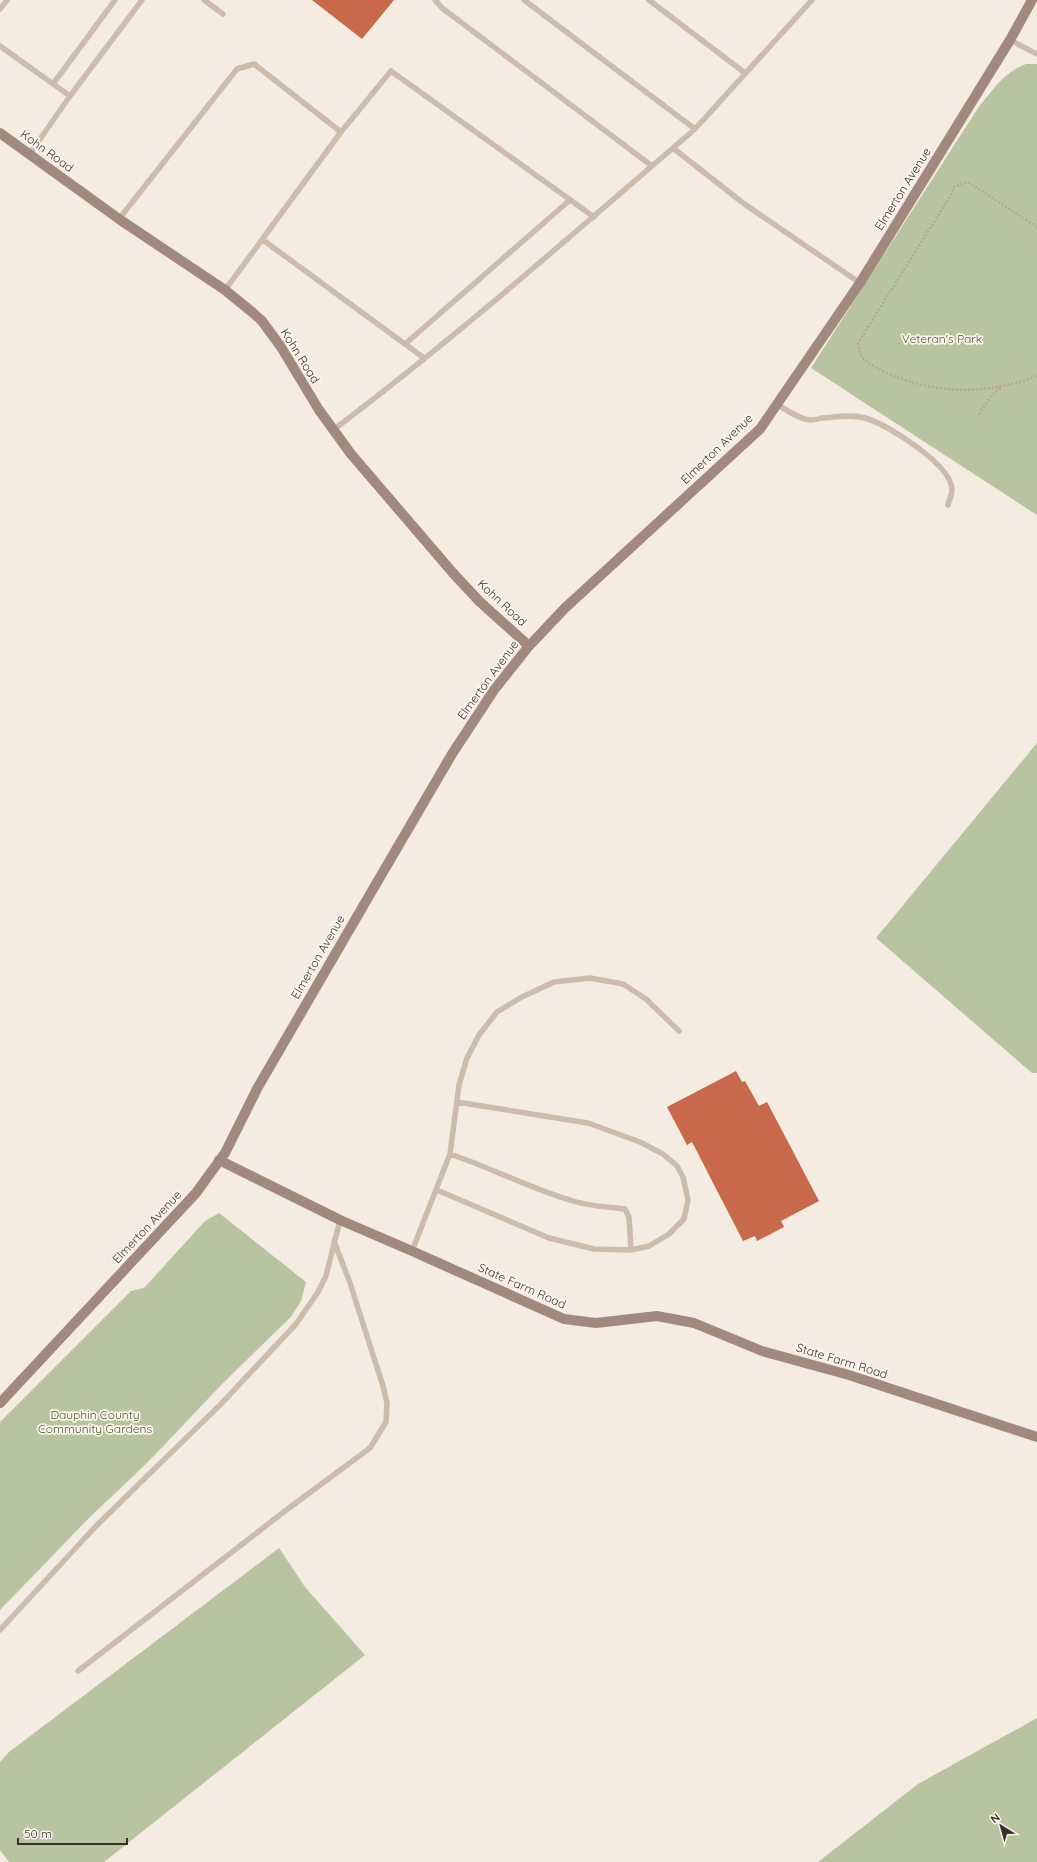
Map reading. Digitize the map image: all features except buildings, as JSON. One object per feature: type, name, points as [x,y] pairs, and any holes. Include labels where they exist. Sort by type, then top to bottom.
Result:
[{"type":"main road","name":"Elmerton Avenue","points":[[0,1403],[196,1193],[225,1153],[258,1087],[452,754],[494,690],[529,646],[565,608],[760,429],[860,283],[1010,40],[1032,0]]},
{"type":"main road","name":"Kohn Road","points":[[0,133],[119,219],[225,290],[252,312],[273,336],[332,430],[453,573],[479,601],[529,646]]},
{"type":"main road","name":"State Farm Road","points":[[219,1160],[340,1220],[412,1250],[564,1319],[596,1323],[657,1316],[694,1322],[762,1351],[849,1375],[1037,1437]]},
{"type":"lane","points":[[0,9],[7,0]]},
{"type":"lane","points":[[53,84],[116,0]]},
{"type":"lane","points":[[29,155],[70,96],[142,0]]},
{"type":"lane","points":[[204,0],[223,14]]},
{"type":"lane","points":[[435,0],[442,8],[652,166]]},
{"type":"lane","points":[[524,0],[694,129]]},
{"type":"lane","points":[[649,0],[745,73]]},
{"type":"lane","points":[[332,430],[424,358],[594,217],[673,148],[694,129],[812,0]]},
{"type":"lane","points":[[1010,40],[1037,54]]},
{"type":"lane","points":[[0,46],[70,96]]},
{"type":"lane","points":[[119,219],[237,69],[254,64],[340,132]]},
{"type":"lane","points":[[225,290],[263,240],[340,132],[391,71],[594,217]]},
{"type":"lane","points":[[673,148],[743,202],[860,283]]},
{"type":"lane","points":[[405,344],[570,200]]},
{"type":"lane","points":[[263,240],[424,358]]},
{"type":"lane","points":[[777,404],[789,412],[810,420],[851,416],[864,418],[882,424],[926,453],[941,470],[950,482],[952,490],[948,504]]},
{"type":"lane","points":[[412,1250],[450,1154],[459,1085],[467,1058],[479,1035],[496,1012],[522,997],[554,982],[590,978],[624,984],[646,1000],[679,1031]]},
{"type":"lane","points":[[437,1190],[549,1238],[594,1249],[631,1250],[650,1246],[669,1234],[684,1219],[688,1200],[683,1177],[677,1166],[663,1154],[640,1142],[588,1123],[457,1102]]},
{"type":"lane","points":[[450,1154],[478,1163],[521,1183],[574,1202],[624,1209],[629,1217],[631,1250]]},
{"type":"lane","points":[[0,1630],[96,1526],[220,1405],[296,1324],[318,1292],[326,1276],[340,1220]]},
{"type":"lane","points":[[78,1671],[370,1448],[386,1422],[387,1404],[383,1386],[350,1283],[334,1241]]},
{"type":"path","points":[[1037,226],[967,182],[954,187],[858,343],[859,352],[863,359],[895,376],[909,381],[945,389],[978,390],[1003,387],[1037,376]]},
{"type":"path","points":[[979,414],[990,396],[1003,387]]},
{"type":"green space","name":"Veteran's Park","points":[[1026,64],[1037,64],[1037,515],[811,368],[978,108],[1005,77],[1018,67]]},
{"type":"green space","points":[[1037,743],[1037,1073],[1032,1073],[876,938]]},
{"type":"green space","name":"Dauphin County Community Gardens","points":[[219,1213],[306,1282],[301,1301],[291,1317],[226,1380],[149,1461],[88,1519],[0,1610],[0,1422],[131,1291],[144,1288],[205,1221]]},
{"type":"green space","points":[[279,1548],[305,1587],[365,1655],[104,1862],[9,1862],[0,1850],[0,1762],[9,1752]]},
{"type":"green space","points":[[1037,1718],[1037,1862],[818,1862],[918,1784]]}]
